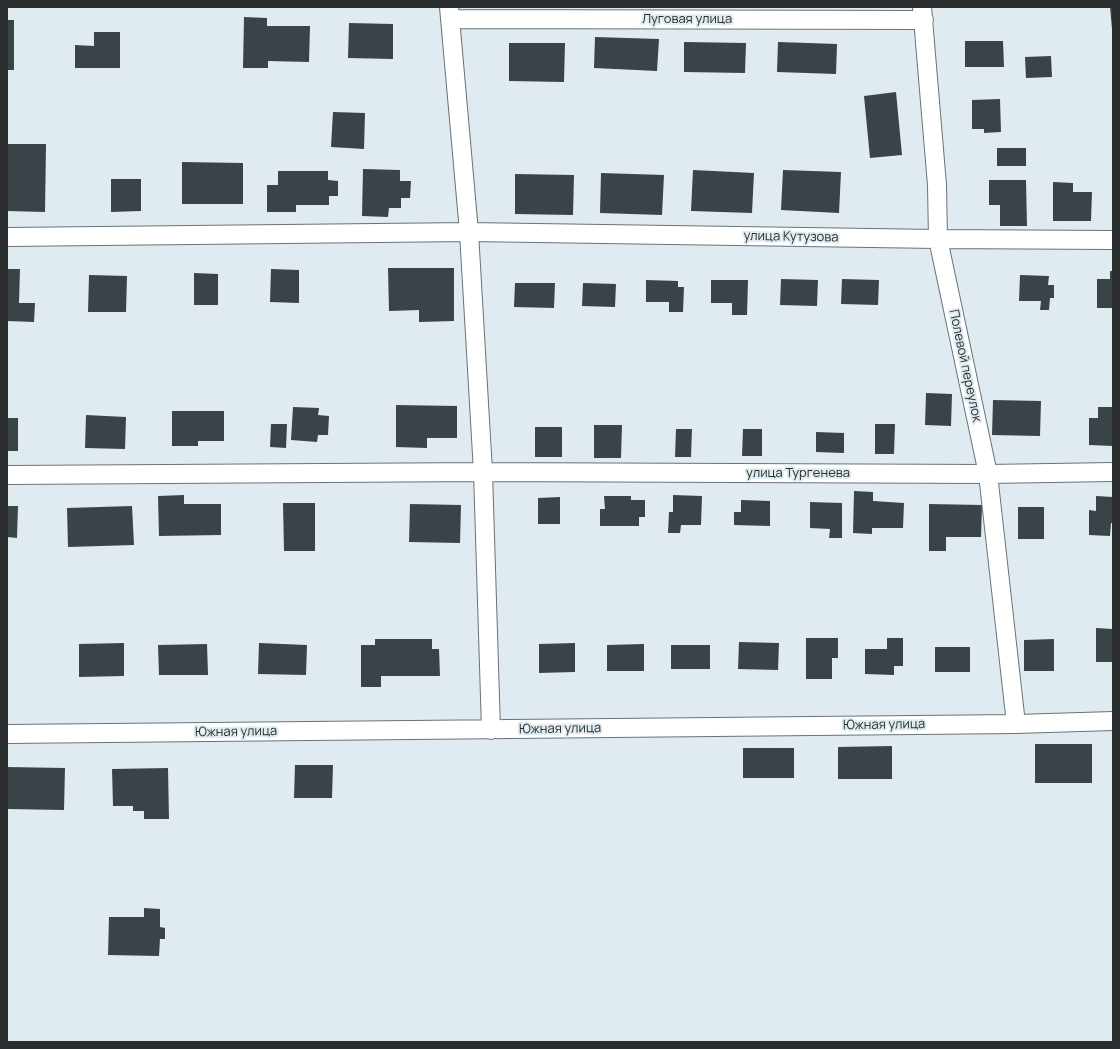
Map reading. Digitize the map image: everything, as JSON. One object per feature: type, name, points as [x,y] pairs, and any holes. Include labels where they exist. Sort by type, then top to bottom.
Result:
[{"type":"street","name":"Луговая улица","points":[[450,13],[923,13]]},
{"type":"street","points":[[450,13],[469,232],[483,472],[491,730]]},
{"type":"street","name":"Полевой переулок","points":[[923,13],[937,185],[938,239],[988,474],[1016,724]]},
{"type":"street","name":"улица Кутузова","points":[[7,237],[469,232],[1113,240]]},
{"type":"street","name":"улица Тургенева","points":[[7,475],[483,472],[988,474],[1113,472]]},
{"type":"street","name":"Южная улица","points":[[7,734],[1016,724],[1113,721]]},
{"type":"building","points":[[1110,7],[1113,7],[1113,29],[1112,29]]},
{"type":"building","points":[[244,17],[267,18],[267,26],[310,26],[309,62],[268,61],[268,68],[243,68]]},
{"type":"building","points":[[7,20],[14,20],[14,70],[7,70]]},
{"type":"building","points":[[349,23],[393,24],[393,59],[348,58]]},
{"type":"building","points":[[94,32],[120,32],[120,68],[75,68],[75,45],[94,46]]},
{"type":"building","points":[[595,37],[659,39],[657,71],[594,68]]},
{"type":"building","points":[[965,41],[1003,41],[1004,67],[965,67]]},
{"type":"building","points":[[684,42],[746,43],[745,73],[684,72]]},
{"type":"building","points":[[778,42],[837,44],[836,74],[777,72]]},
{"type":"building","points":[[509,43],[565,43],[564,82],[509,81]]},
{"type":"building","points":[[1051,56],[1052,77],[1026,78],[1025,57]]},
{"type":"building","points":[[896,92],[902,155],[870,158],[864,96]]},
{"type":"building","points":[[1000,99],[1001,132],[984,133],[984,129],[972,129],[972,100]]},
{"type":"building","points":[[333,112],[365,113],[364,149],[331,147]]},
{"type":"building","points":[[7,144],[46,144],[45,212],[7,211]]},
{"type":"building","points":[[997,148],[1026,148],[1026,166],[997,166]]},
{"type":"building","points":[[182,162],[243,163],[243,204],[182,204]]},
{"type":"building","points":[[363,169],[400,170],[400,181],[411,181],[410,198],[401,198],[401,208],[389,208],[388,217],[362,216]]},
{"type":"building","points":[[693,170],[754,173],[752,213],[691,211]]},
{"type":"building","points":[[783,170],[841,172],[839,213],[781,210]]},
{"type":"building","points":[[278,171],[328,171],[328,180],[338,181],[338,196],[329,196],[329,205],[296,205],[296,212],[267,212],[267,185],[278,185]]},
{"type":"building","points":[[601,173],[664,175],[662,215],[600,213]]},
{"type":"building","points":[[515,174],[574,175],[573,215],[515,214]]},
{"type":"building","points":[[111,179],[141,179],[141,211],[111,212]]},
{"type":"building","points":[[989,180],[1026,180],[1027,226],[1000,226],[1000,205],[989,205]]},
{"type":"building","points":[[1053,182],[1073,183],[1073,192],[1092,192],[1091,221],[1053,221]]},
{"type":"building","points":[[388,268],[454,268],[454,321],[419,322],[419,310],[389,311]]},
{"type":"building","points":[[7,269],[20,269],[19,303],[35,303],[34,322],[7,321]]},
{"type":"building","points":[[271,269],[299,270],[299,303],[270,302]]},
{"type":"building","points":[[1110,271],[1113,271],[1113,308],[1097,308],[1097,279],[1110,279]]},
{"type":"building","points":[[194,273],[218,274],[218,305],[194,305]]},
{"type":"building","points":[[89,275],[127,276],[126,312],[88,312]]},
{"type":"building","points":[[1020,275],[1049,276],[1048,285],[1054,285],[1054,298],[1050,298],[1049,310],[1040,310],[1041,301],[1019,301]]},
{"type":"building","points":[[781,279],[818,280],[817,306],[780,305]]},
{"type":"building","points":[[842,279],[879,280],[878,305],[841,304]]},
{"type":"building","points":[[646,280],[678,281],[678,287],[684,287],[683,312],[669,312],[669,302],[646,302]]},
{"type":"building","points":[[711,280],[748,280],[747,315],[732,315],[732,303],[711,303]]},
{"type":"building","points":[[515,283],[555,283],[554,308],[514,307]]},
{"type":"building","points":[[583,283],[616,284],[615,307],[582,306]]},
{"type":"building","points":[[926,393],[952,394],[951,426],[925,425]]},
{"type":"building","points":[[993,400],[1041,401],[1040,436],[992,435]]},
{"type":"building","points":[[396,405],[457,406],[457,438],[427,438],[427,448],[396,447]]},
{"type":"building","points":[[293,407],[319,408],[318,415],[329,416],[328,435],[318,435],[317,442],[291,440]]},
{"type":"building","points":[[1098,407],[1113,407],[1113,446],[1089,445],[1089,418],[1098,418]]},
{"type":"building","points":[[172,411],[224,411],[224,441],[198,441],[198,446],[172,446]]},
{"type":"building","points":[[86,415],[126,417],[125,449],[85,448]]},
{"type":"building","points":[[7,418],[18,418],[18,451],[7,451]]},
{"type":"building","points":[[271,424],[287,424],[286,448],[270,447]]},
{"type":"building","points":[[875,424],[895,424],[894,454],[875,454]]},
{"type":"building","points":[[594,425],[622,425],[621,458],[594,458]]},
{"type":"building","points":[[535,427],[562,427],[562,457],[535,457]]},
{"type":"building","points":[[676,429],[692,429],[691,457],[675,457]]},
{"type":"building","points":[[743,429],[762,429],[762,456],[742,456]]},
{"type":"building","points":[[816,432],[844,433],[844,453],[816,452]]},
{"type":"building","points":[[854,491],[873,492],[873,501],[904,503],[903,528],[872,528],[872,534],[853,533]]},
{"type":"building","points":[[184,495],[184,504],[221,504],[221,535],[159,536],[158,496]]},
{"type":"building","points":[[673,495],[702,496],[701,525],[681,525],[680,533],[668,533],[669,512],[673,512]]},
{"type":"building","points":[[604,496],[631,496],[631,500],[645,500],[645,517],[639,517],[639,526],[600,526],[600,509],[605,509]]},
{"type":"building","points":[[1096,496],[1113,497],[1113,523],[1111,523],[1110,536],[1089,535],[1089,510],[1096,511]]},
{"type":"building","points":[[560,497],[560,524],[538,524],[538,498]]},
{"type":"building","points":[[741,500],[770,501],[770,526],[734,525],[734,512],[741,512]]},
{"type":"building","points":[[810,502],[842,503],[842,538],[829,538],[830,529],[810,528]]},
{"type":"building","points":[[283,503],[315,503],[315,551],[284,551]]},
{"type":"building","points":[[410,504],[461,505],[460,543],[409,542]]},
{"type":"building","points":[[929,504],[982,505],[981,537],[946,537],[946,551],[929,551]]},
{"type":"building","points":[[7,506],[18,506],[17,538],[7,537]]},
{"type":"building","points":[[132,506],[134,545],[68,547],[67,508]]},
{"type":"building","points":[[1018,507],[1044,507],[1044,539],[1018,539]]},
{"type":"building","points":[[1096,628],[1113,629],[1113,662],[1096,662]]},
{"type":"building","points":[[806,638],[838,638],[838,658],[832,658],[832,679],[806,679]]},
{"type":"building","points":[[887,638],[903,638],[903,666],[894,666],[894,675],[865,674],[865,649],[887,649]]},
{"type":"building","points":[[375,639],[432,639],[432,649],[439,649],[440,676],[381,676],[381,687],[361,687],[361,645],[375,645]]},
{"type":"building","points":[[1054,639],[1054,671],[1024,671],[1024,640]]},
{"type":"building","points":[[739,642],[779,643],[778,670],[738,669]]},
{"type":"building","points":[[124,643],[124,676],[79,677],[79,644]]},
{"type":"building","points":[[259,643],[307,645],[306,675],[258,674]]},
{"type":"building","points":[[575,643],[575,672],[539,673],[539,644]]},
{"type":"building","points":[[207,644],[208,675],[159,675],[158,645]]},
{"type":"building","points":[[644,644],[644,671],[607,671],[607,645]]},
{"type":"building","points":[[671,645],[710,645],[710,669],[671,669]]},
{"type":"building","points":[[935,647],[970,647],[970,672],[935,672]]},
{"type":"building","points":[[1035,744],[1092,744],[1092,783],[1035,783]]},
{"type":"building","points":[[892,746],[892,779],[838,779],[838,747]]},
{"type":"building","points":[[743,748],[794,748],[794,778],[743,778]]},
{"type":"building","points":[[295,765],[333,765],[332,798],[294,798]]},
{"type":"building","points":[[7,767],[65,768],[64,810],[7,809]]},
{"type":"building","points":[[168,768],[169,819],[144,819],[144,811],[133,811],[133,806],[113,806],[112,769]]},
{"type":"building","points":[[144,908],[160,909],[160,927],[165,928],[165,939],[160,939],[159,956],[108,955],[109,917],[144,917]]}]
